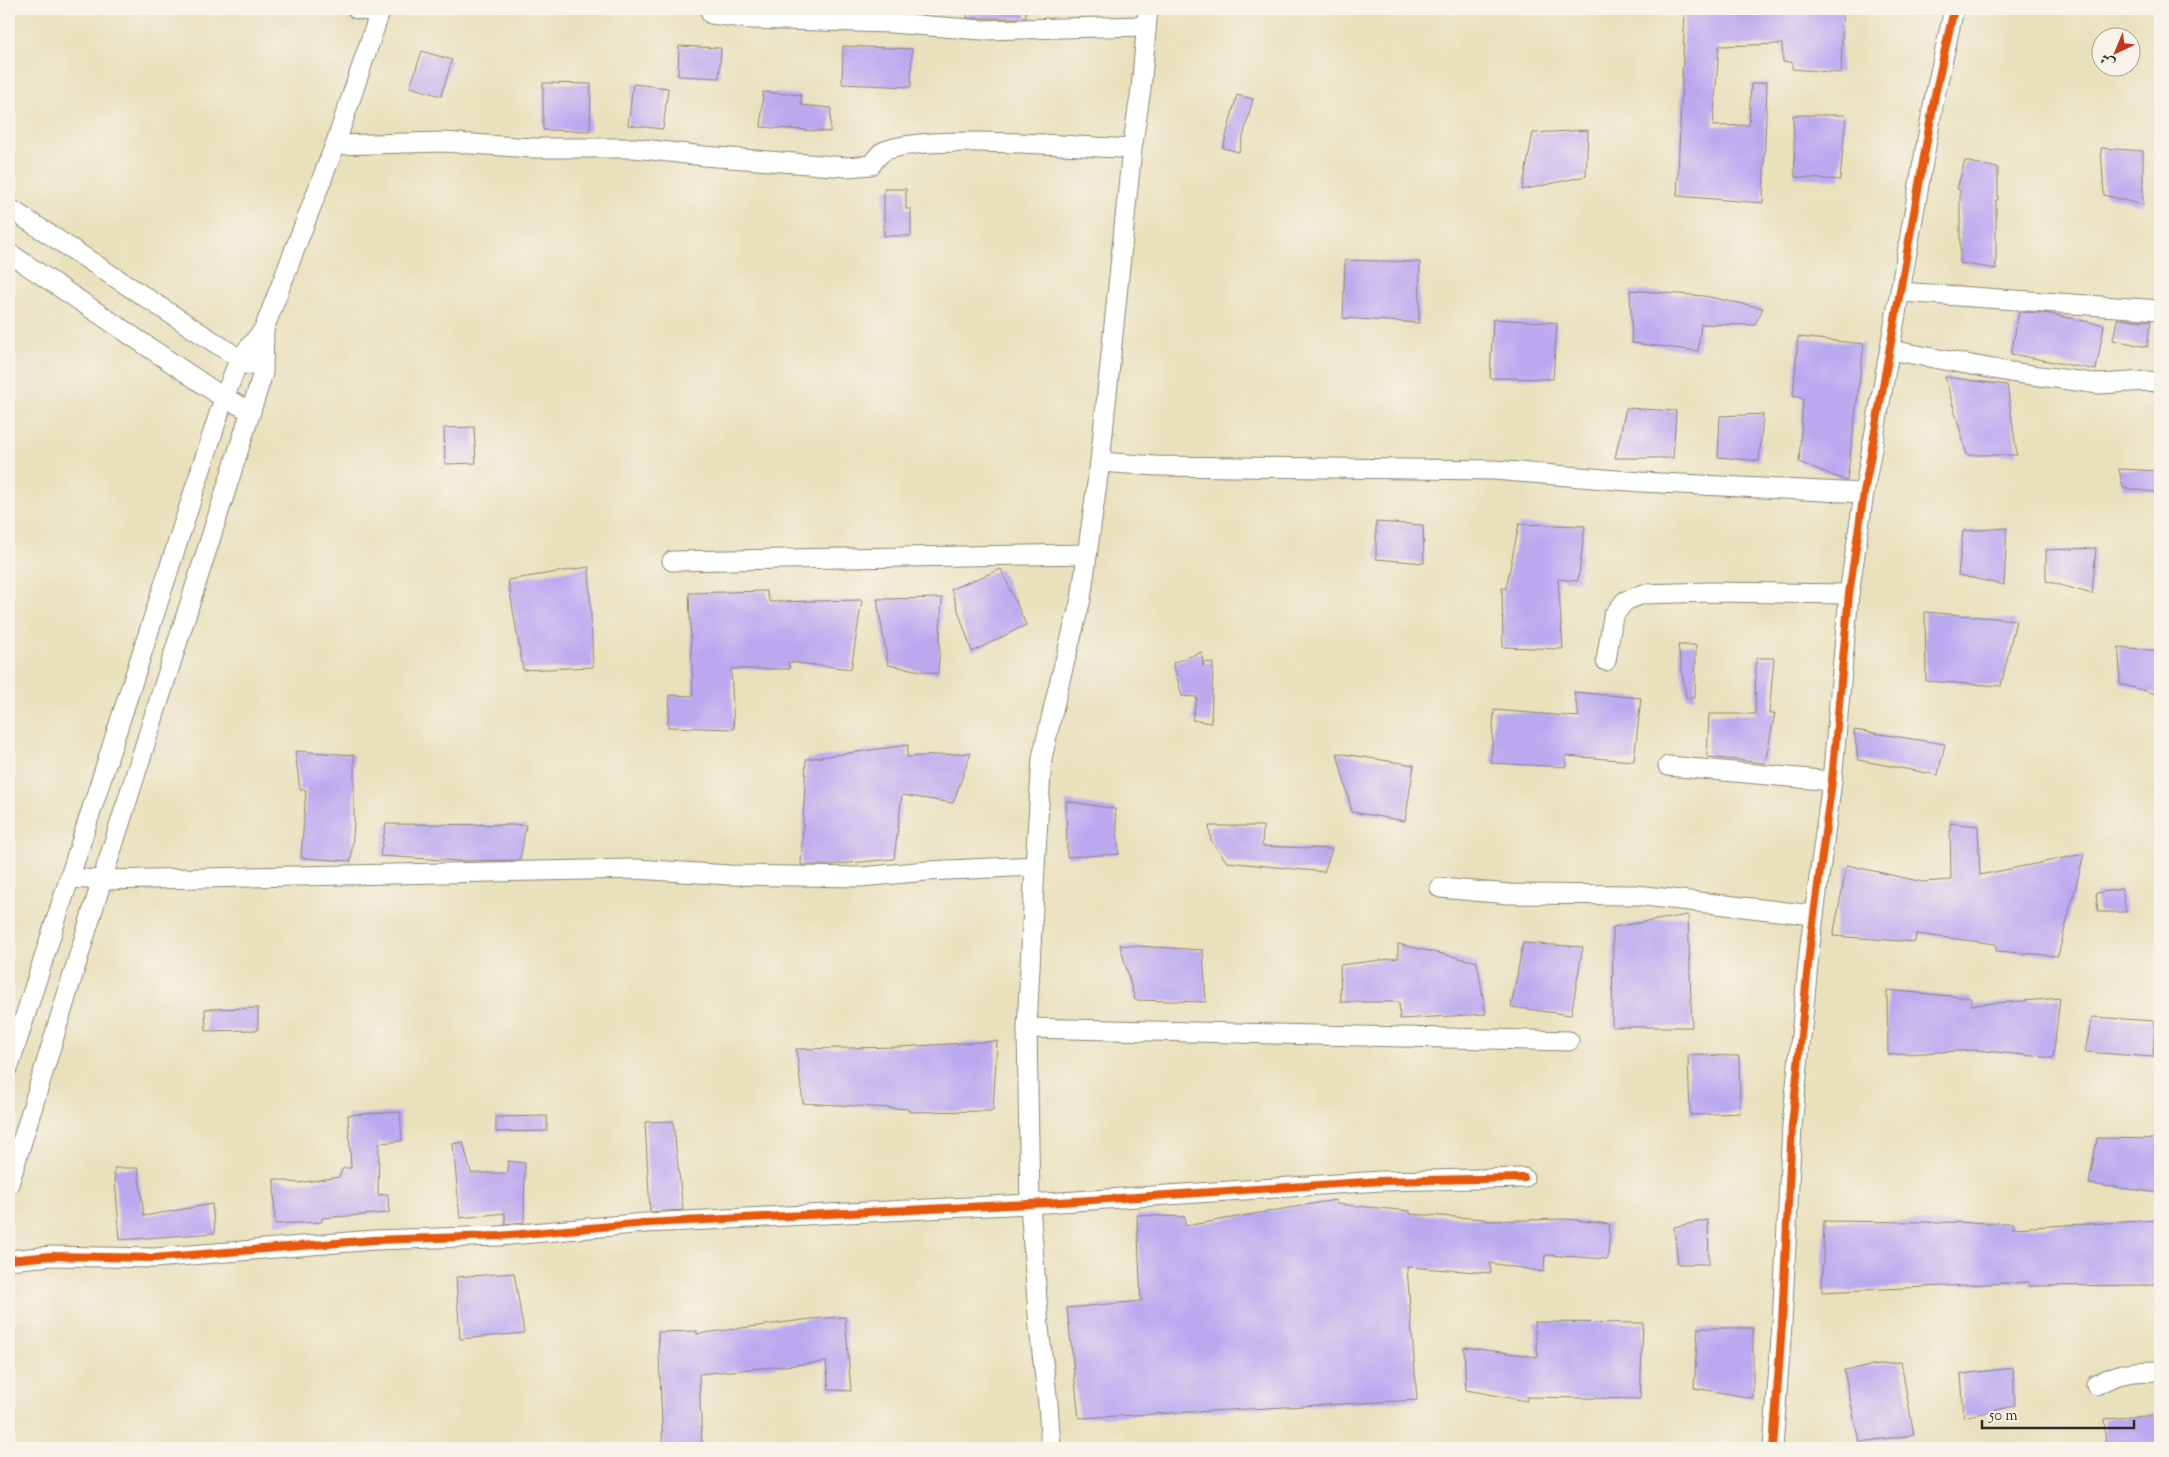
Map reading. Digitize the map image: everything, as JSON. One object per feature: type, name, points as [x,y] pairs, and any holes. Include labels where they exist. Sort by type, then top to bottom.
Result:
[{"type":"street","points":[[9,1066],[224,398],[239,360],[264,329],[335,145],[380,11],[357,9]]},
{"type":"street","points":[[1772,1448],[1782,1324],[1792,1126],[1814,916],[1832,781],[1849,594],[1864,493],[1936,95],[1954,9]]},
{"type":"street","points":[[711,14],[751,19],[891,23],[982,30],[1147,17],[1142,89],[1132,150],[1100,462],[1088,554],[1081,599],[1042,758],[1027,1028],[1030,1204],[1039,1328],[1051,1448]]},
{"type":"street","points":[[335,145],[443,142],[532,148],[634,148],[704,156],[847,167],[871,165],[881,153],[899,147],[945,143],[1038,144],[1132,150]]},
{"type":"street","points":[[9,208],[239,360],[263,373]]},
{"type":"street","points":[[9,253],[224,398],[251,411]]},
{"type":"street","points":[[1901,292],[2160,310]]},
{"type":"street","points":[[9,1184],[102,880],[263,373],[264,329]]},
{"type":"street","points":[[1890,350],[2010,372],[2099,384],[2160,382]]},
{"type":"street","points":[[1100,462],[1157,466],[1494,470],[1640,482],[1864,493]]},
{"type":"street","points":[[672,561],[1088,554]]},
{"type":"street","points":[[1606,661],[1613,616],[1625,602],[1643,594],[1710,592],[1849,594]]},
{"type":"street","points":[[1668,766],[1832,781]]},
{"type":"street","points":[[70,878],[102,880],[636,869],[729,875],[861,877],[1035,866]]},
{"type":"street","points":[[1440,888],[1509,894],[1636,895],[1814,916]]},
{"type":"street","points":[[1027,1028],[1569,1041]]},
{"type":"street","points":[[9,1260],[51,1256],[154,1258],[374,1240],[498,1236],[646,1223],[1030,1204],[1382,1181],[1524,1178]]},
{"type":"street","points":[[2096,1385],[2113,1376],[2137,1371],[2160,1371]]},
{"type":"building","points":[[968,9],[1026,9],[1026,18],[967,18]]},
{"type":"building","points":[[1685,9],[1843,9],[1841,73],[1792,69],[1792,62],[1783,62],[1782,44],[1719,46],[1713,126],[1749,125],[1751,84],[1767,82],[1763,203],[1677,196]]},
{"type":"building","points":[[679,46],[721,48],[719,78],[678,76]]},
{"type":"building","points":[[843,46],[912,49],[911,87],[842,84]]},
{"type":"building","points":[[422,51],[452,60],[441,96],[410,87]]},
{"type":"building","points":[[543,83],[591,84],[590,131],[543,130]]},
{"type":"building","points":[[633,84],[668,88],[663,129],[628,125]]},
{"type":"building","points":[[763,92],[801,95],[801,105],[831,108],[830,132],[761,127]]},
{"type":"building","points":[[1237,95],[1253,99],[1239,152],[1223,148]]},
{"type":"building","points":[[1793,115],[1846,115],[1840,180],[1795,177]]},
{"type":"building","points":[[1588,130],[1586,176],[1522,190],[1533,133]]},
{"type":"building","points":[[2101,148],[2143,151],[2143,205],[2104,195]]},
{"type":"building","points":[[1965,161],[1998,168],[1996,269],[1960,263],[1960,190],[1957,189]]},
{"type":"building","points":[[884,189],[906,189],[906,209],[911,209],[911,236],[884,236]]},
{"type":"building","points":[[1345,260],[1420,262],[1419,323],[1343,318]]},
{"type":"building","points":[[1630,290],[1704,296],[1763,308],[1755,325],[1701,324],[1698,351],[1632,343]]},
{"type":"building","points":[[2019,312],[2045,313],[2104,325],[2096,370],[2011,354]]},
{"type":"building","points":[[1493,319],[1557,323],[1553,379],[1490,378]]},
{"type":"building","points":[[2117,319],[2151,321],[2147,347],[2113,340]]},
{"type":"building","points":[[1798,337],[1864,344],[1847,481],[1799,462],[1803,398],[1793,396]]},
{"type":"building","points":[[1945,377],[2007,385],[2017,455],[1967,455]]},
{"type":"building","points":[[1626,408],[1676,411],[1673,458],[1615,458]]},
{"type":"building","points":[[1763,414],[1759,461],[1718,457],[1720,416]]},
{"type":"building","points":[[474,427],[476,463],[445,464],[444,428]]},
{"type":"building","points":[[2119,469],[2160,471],[2160,493],[2123,488]]},
{"type":"building","points":[[1376,522],[1423,525],[1424,563],[1376,559]]},
{"type":"building","points":[[1519,524],[1585,526],[1578,581],[1558,579],[1563,649],[1503,647],[1502,588],[1506,588]]},
{"type":"building","points":[[2007,528],[2004,585],[1958,575],[1963,531]]},
{"type":"building","points":[[2096,548],[2092,594],[2046,581],[2046,550]]},
{"type":"building","points":[[589,567],[593,667],[523,670],[508,580]]},
{"type":"building","points":[[1001,569],[1026,625],[972,652],[951,589]]},
{"type":"building","points":[[766,591],[770,602],[862,600],[851,669],[788,662],[790,669],[731,669],[734,729],[668,727],[670,695],[693,696],[689,593]]},
{"type":"building","points":[[942,598],[938,674],[888,665],[877,599]]},
{"type":"building","points":[[1925,612],[2016,620],[2001,686],[1926,681]]},
{"type":"building","points":[[1678,645],[1696,645],[1695,698],[1686,698]]},
{"type":"building","points":[[2119,647],[2160,651],[2160,695],[2120,684]]},
{"type":"building","points":[[1202,652],[1203,667],[1204,662],[1213,663],[1211,723],[1192,720],[1197,697],[1182,696],[1173,663]]},
{"type":"building","points":[[1756,658],[1774,658],[1769,714],[1775,713],[1765,763],[1707,757],[1709,714],[1755,714]]},
{"type":"building","points":[[1574,692],[1641,698],[1634,761],[1566,756],[1567,767],[1491,763],[1494,710],[1579,717]]},
{"type":"building","points":[[1854,730],[1945,744],[1938,775],[1858,760]]},
{"type":"building","points":[[908,745],[907,757],[971,753],[953,803],[902,795],[894,859],[828,865],[801,865],[806,759]]},
{"type":"building","points":[[295,751],[354,755],[354,824],[351,861],[301,858],[306,790],[300,790]]},
{"type":"building","points":[[1337,753],[1414,765],[1405,821],[1352,812]]},
{"type":"building","points":[[1066,801],[1115,809],[1119,854],[1067,857]]},
{"type":"building","points":[[1950,823],[1978,826],[1980,875],[2084,854],[2058,956],[1996,951],[1996,944],[1916,934],[1915,942],[1833,936],[1847,865],[1923,882],[1951,880]]},
{"type":"building","points":[[386,824],[526,825],[520,860],[460,861],[380,856]]},
{"type":"building","points":[[1209,826],[1263,826],[1262,846],[1332,849],[1324,872],[1227,862],[1211,841]]},
{"type":"building","points":[[2122,889],[2126,912],[2098,912],[2096,893]]},
{"type":"building","points":[[1688,915],[1692,1027],[1612,1027],[1613,927]]},
{"type":"building","points":[[1523,943],[1583,947],[1571,1015],[1511,1007]]},
{"type":"building","points":[[1398,944],[1477,962],[1486,1014],[1400,1019],[1399,1002],[1341,1002],[1340,965],[1398,958]]},
{"type":"building","points":[[1120,945],[1203,950],[1206,1002],[1135,1000]]},
{"type":"building","points":[[1887,990],[1971,998],[1971,1005],[2060,998],[2053,1058],[1976,1050],[1888,1055]]},
{"type":"building","points":[[258,1008],[258,1030],[206,1031],[205,1009]]},
{"type":"building","points":[[2092,1017],[2155,1021],[2153,1057],[2085,1052]]},
{"type":"building","points":[[997,1041],[993,1111],[909,1112],[908,1109],[803,1103],[796,1049],[900,1047]]},
{"type":"building","points":[[1688,1055],[1739,1056],[1740,1113],[1690,1115]]},
{"type":"building","points":[[400,1112],[402,1141],[379,1143],[378,1195],[388,1194],[389,1213],[322,1218],[322,1222],[275,1224],[274,1179],[298,1183],[339,1177],[343,1168],[351,1168],[348,1115]]},
{"type":"building","points":[[547,1116],[547,1131],[496,1132],[496,1117]]},
{"type":"building","points":[[673,1121],[683,1210],[650,1212],[645,1122]]},
{"type":"building","points":[[2097,1138],[2160,1139],[2160,1193],[2089,1184]]},
{"type":"building","points":[[463,1142],[471,1173],[508,1173],[508,1161],[525,1163],[524,1222],[505,1224],[505,1213],[460,1218],[453,1144]]},
{"type":"building","points":[[114,1168],[138,1168],[144,1216],[212,1204],[215,1233],[120,1240]]},
{"type":"building","points":[[1335,1200],[1336,1204],[1410,1211],[1410,1214],[1486,1219],[1486,1221],[1566,1219],[1610,1224],[1608,1259],[1545,1255],[1544,1272],[1490,1263],[1491,1273],[1407,1267],[1417,1400],[1079,1418],[1067,1308],[1141,1301],[1137,1215],[1185,1217],[1185,1226]]},
{"type":"building","points":[[1708,1220],[1709,1264],[1678,1264],[1674,1227]]},
{"type":"building","points":[[2160,1220],[2160,1285],[2029,1286],[2029,1282],[1822,1292],[1824,1221],[2013,1223],[2012,1228]]},
{"type":"building","points":[[514,1273],[524,1333],[460,1339],[456,1277]]},
{"type":"building","points":[[845,1317],[851,1391],[829,1390],[826,1362],[699,1374],[702,1446],[663,1447],[658,1332],[697,1331],[697,1334],[811,1319]]},
{"type":"building","points":[[1534,1322],[1643,1323],[1640,1399],[1527,1397],[1527,1401],[1466,1390],[1464,1347],[1538,1357]]},
{"type":"building","points":[[1698,1328],[1753,1328],[1753,1398],[1694,1388]]},
{"type":"building","points":[[1901,1362],[1914,1435],[1859,1442],[1844,1370]]},
{"type":"building","points":[[2013,1368],[2015,1406],[1964,1417],[1961,1374]]},
{"type":"building","points":[[2160,1415],[2160,1448],[2106,1448],[2104,1419]]},
{"type":"cycle path","points":[[1773,1448],[1782,1324],[1792,1126],[1810,945],[1832,781],[1849,594],[1864,493],[1935,95],[1954,9]]},
{"type":"cycle path","points":[[9,1260],[51,1256],[154,1258],[374,1240],[498,1236],[646,1223],[1030,1204],[1381,1181],[1524,1178]]}]
